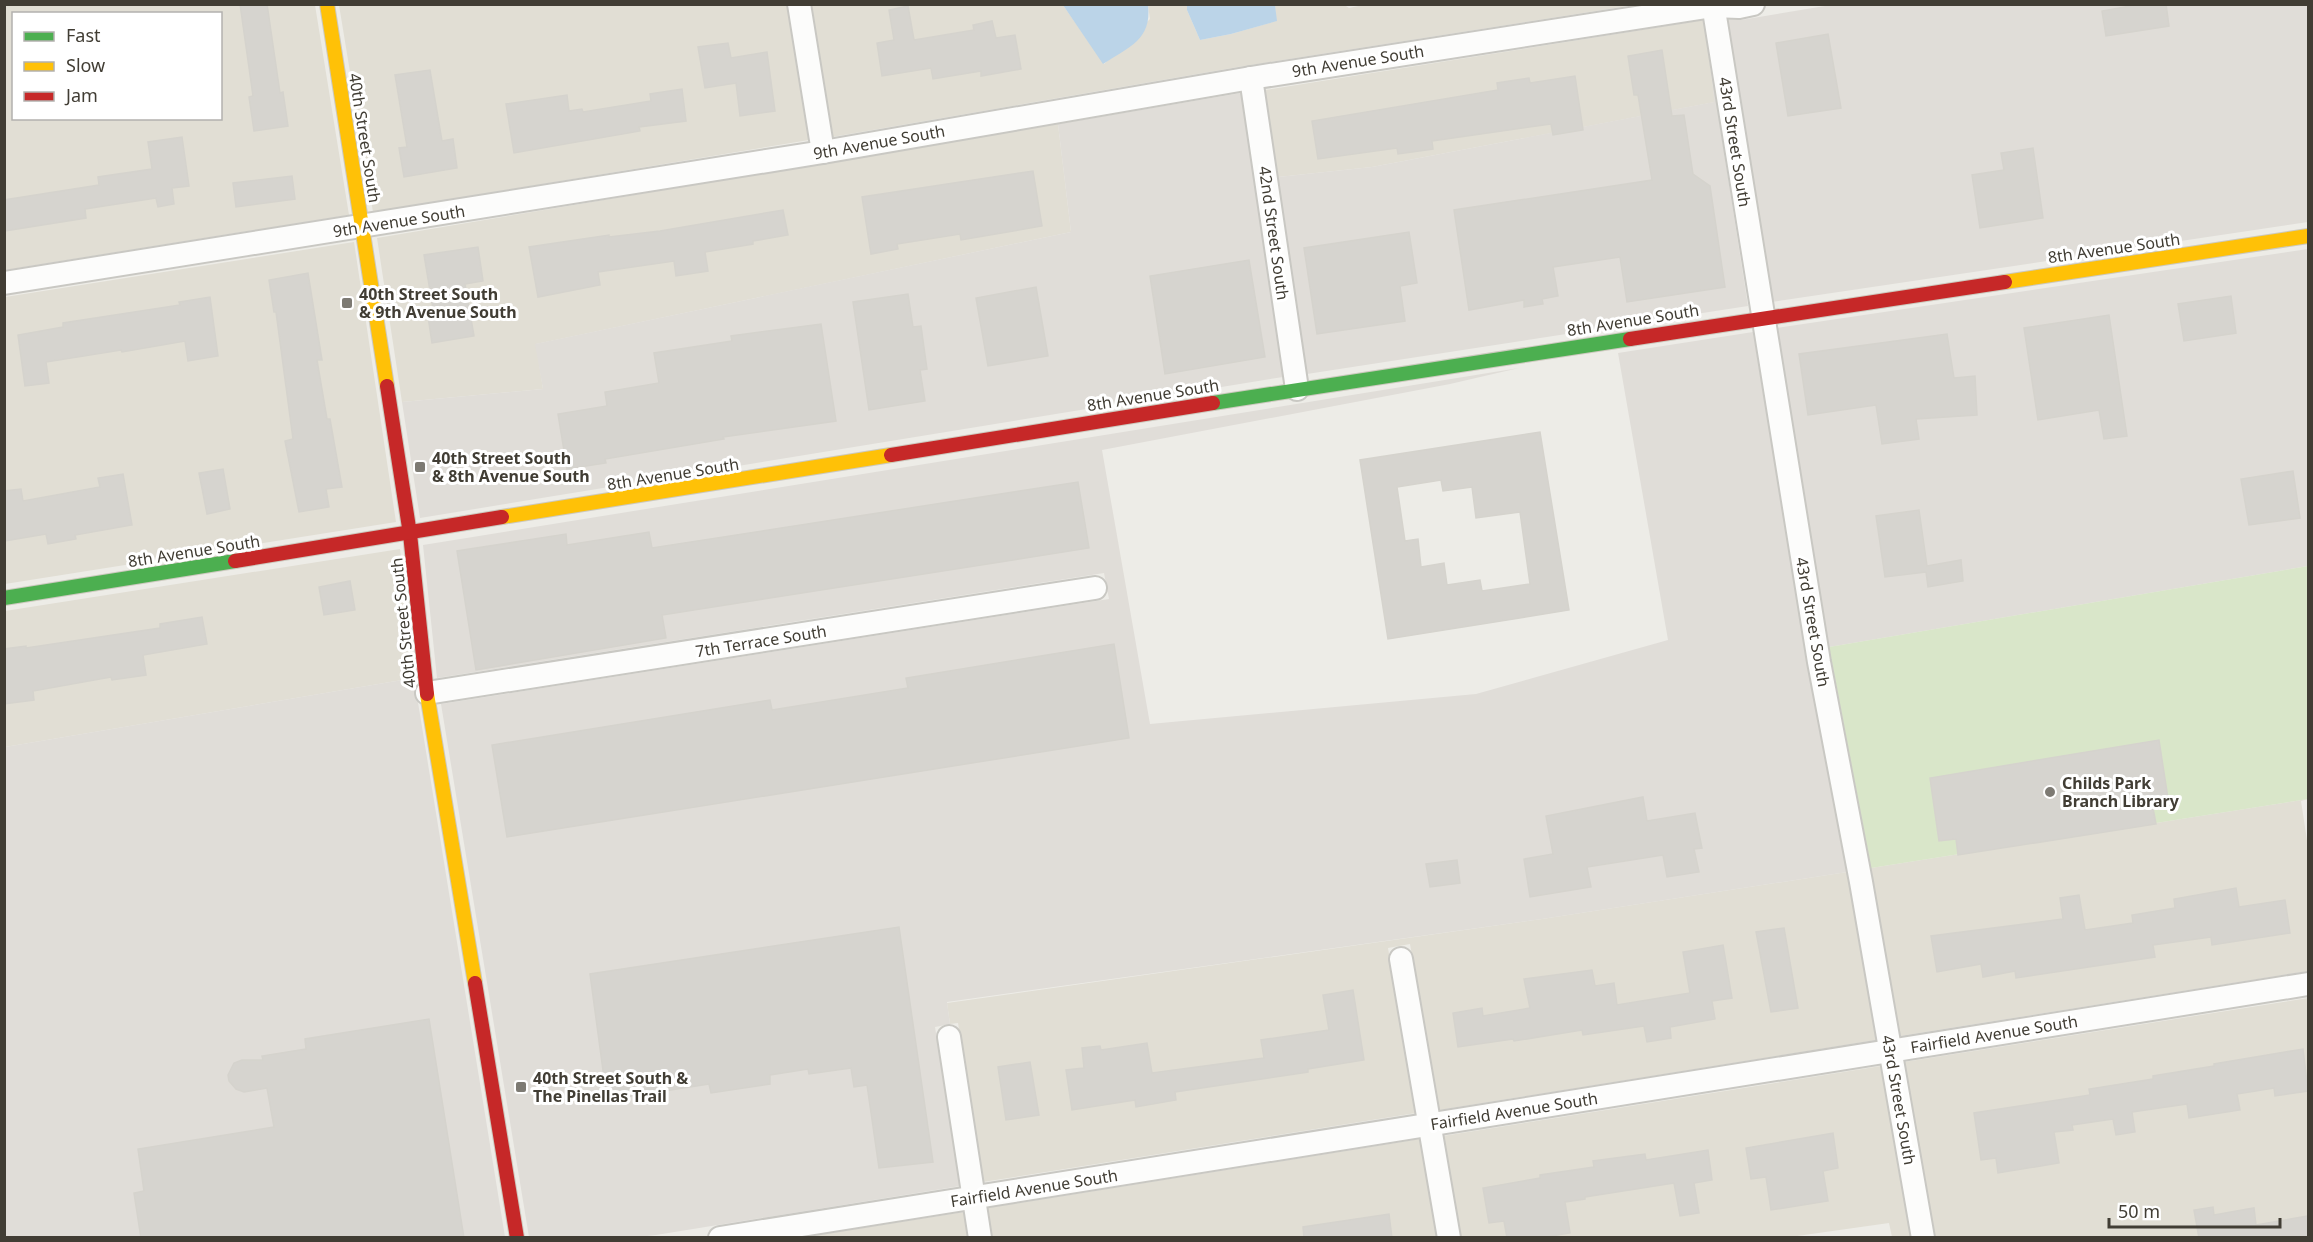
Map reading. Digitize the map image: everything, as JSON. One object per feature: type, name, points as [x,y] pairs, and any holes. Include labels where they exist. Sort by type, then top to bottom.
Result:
[{"type":"street","name":"40th Street South","points":[[327,4],[410,534],[427,693],[517,1238]]},
{"type":"street","points":[[799,4],[823,152]]},
{"type":"street","name":"9th Avenue South","points":[[4,284],[823,152],[1251,78],[1713,5],[1738,7],[1753,4]]},
{"type":"street","name":"43rd Street South","points":[[1713,5],[1820,662],[1862,882],[1923,1238]]},
{"type":"street","name":"42nd Street South","points":[[1251,78],[1297,389]]},
{"type":"street","name":"8th Avenue South","points":[[4,598],[1297,389],[2308,236]]},
{"type":"street","name":"7th Terrace South","points":[[427,693],[1095,588]]},
{"type":"street","points":[[1401,959],[1449,1238]]},
{"type":"street","name":"Fairfield Avenue South","points":[[720,1238],[2308,984]]},
{"type":"street","points":[[949,1037],[980,1238]]},
{"type":"shaded area","points":[[1343,4],[1349,8],[1368,4],[1634,5],[1238,67],[832,137],[811,5],[1063,5],[1104,64],[1150,19],[1148,5],[1187,5],[1200,40],[1276,21],[1275,5]]},
{"type":"shaded area","points":[[1837,4],[2308,5],[2308,222],[1772,302],[1727,19],[1741,20]]},
{"type":"shaded area","points":[[5,5],[315,5],[349,215],[5,270]]},
{"type":"shaded area","points":[[339,5],[787,5],[809,140],[373,212]]},
{"type":"shaded area","points":[[1704,20],[1715,102],[1372,167],[1278,177],[1265,90]]},
{"type":"shaded area","points":[[1711,69],[1748,306],[1307,374],[1278,177],[1372,167],[1714,102]]},
{"type":"shaded area","points":[[1241,93],[1283,377],[420,518],[402,402],[543,389],[535,344],[1071,232],[1058,124]]},
{"type":"shaded area","points":[[1058,124],[1071,232],[536,344],[543,389],[402,402],[377,238]]},
{"type":"shaded area","points":[[354,242],[396,522],[5,584],[5,297]]},
{"type":"shaded area","points":[[2308,249],[2308,566],[1829,647],[1776,328]]},
{"type":"shaded area","points":[[1753,332],[1808,664],[1847,872],[1542,919],[947,1002],[950,1024],[935,1027],[960,1186],[656,1235],[629,1238],[529,1237],[441,704],[1109,599],[1104,573],[437,678],[423,545],[1519,368],[1450,384],[1102,450],[1150,724],[1476,694],[1668,640],[1618,353]]},
{"type":"shaded area","points":[[400,549],[414,678],[5,747],[5,611]]},
{"type":"shaded area","points":[[414,678],[505,1237],[5,1238],[5,747]]},
{"type":"shaded area","points":[[2308,799],[2301,801],[2308,847],[2308,971],[1900,1036],[1871,868]]},
{"type":"shaded area","points":[[1847,872],[1876,1040],[1439,1110],[1410,944],[1388,948],[1416,1113],[983,1182],[958,1023],[950,1024],[947,1003],[1542,919]]},
{"type":"shaded area","points":[[2308,998],[2308,1237],[1935,1237],[1904,1062]]},
{"type":"shaded area","points":[[1881,1066],[1911,1237],[1892,1237],[1889,1223],[1783,1238],[1461,1237],[1443,1136]]},
{"type":"shaded area","points":[[1420,1139],[1437,1237],[992,1237],[987,1208]]},
{"type":"shaded area","points":[[964,1212],[968,1237],[805,1237]]},
{"type":"green space","points":[[2308,566],[2308,799],[1871,868],[1829,647]]},
{"type":"water","points":[[1063,5],[1148,5],[1146,27],[1137,41],[1103,64]]},
{"type":"water","points":[[1187,5],[1275,5],[1277,21],[1200,40]]},
{"type":"building","points":[[240,4],[267,4],[280,93],[283,92],[288,126],[254,131],[249,97],[253,96]]},
{"type":"building","points":[[2141,4],[2166,4],[2169,26],[2106,36],[2102,11]]},
{"type":"building","points":[[908,6],[914,40],[974,30],[973,25],[992,21],[996,38],[1015,35],[1021,69],[981,76],[981,71],[933,79],[931,68],[882,76],[877,43],[894,40],[889,10]]},
{"type":"building","points":[[1828,34],[1841,108],[1788,116],[1776,43]]},
{"type":"building","points":[[728,43],[731,58],[767,52],[775,111],[740,116],[736,83],[705,88],[698,47]]},
{"type":"building","points":[[1662,50],[1672,116],[1684,115],[1693,174],[1710,186],[1725,287],[1627,302],[1620,257],[1553,267],[1558,296],[1542,299],[1543,304],[1524,307],[1524,300],[1469,310],[1454,210],[1652,180],[1638,95],[1634,95],[1628,56]]},
{"type":"building","points":[[430,70],[442,141],[453,139],[457,168],[404,177],[399,148],[407,147],[395,75]]},
{"type":"building","points":[[1575,76],[1583,130],[1553,135],[1551,124],[1432,141],[1433,149],[1398,154],[1397,148],[1318,159],[1312,121],[1498,90],[1497,83],[1529,78],[1530,83]]},
{"type":"building","points":[[682,89],[686,121],[639,127],[640,131],[514,153],[506,104],[567,95],[569,111],[582,109],[583,112],[651,101],[650,94]]},
{"type":"building","points":[[182,137],[189,186],[172,188],[174,204],[158,207],[156,198],[85,209],[86,218],[4,231],[4,200],[99,185],[98,177],[152,169],[148,142]]},
{"type":"building","points":[[2033,148],[2043,218],[1980,228],[1972,175],[2004,170],[2001,153]]},
{"type":"building","points":[[1033,171],[1042,226],[961,240],[960,234],[897,244],[898,249],[871,254],[862,197]]},
{"type":"building","points":[[292,176],[295,199],[236,207],[233,183]]},
{"type":"building","points":[[783,210],[788,235],[705,252],[708,271],[676,276],[674,261],[598,272],[600,285],[538,297],[529,247],[609,235],[609,237],[660,231]]},
{"type":"building","points":[[1409,232],[1417,283],[1400,286],[1405,321],[1317,334],[1304,248]]},
{"type":"building","points":[[478,247],[483,281],[465,284],[474,336],[432,343],[427,310],[433,309],[424,255]]},
{"type":"building","points":[[1249,260],[1265,357],[1165,374],[1150,276]]},
{"type":"building","points":[[308,273],[322,360],[317,360],[342,487],[326,489],[329,507],[299,512],[285,441],[293,439],[276,312],[274,312],[269,280]]},
{"type":"building","points":[[1036,287],[1048,356],[988,366],[976,298]]},
{"type":"building","points":[[908,294],[913,327],[921,326],[927,369],[920,370],[925,401],[869,410],[853,302]]},
{"type":"building","points":[[2231,296],[2236,333],[2184,341],[2178,304]]},
{"type":"building","points":[[210,297],[218,356],[188,361],[185,341],[122,352],[121,350],[46,362],[49,383],[25,386],[18,335],[63,327],[63,323],[180,305],[179,302]]},
{"type":"building","points":[[2109,315],[2127,436],[2104,439],[2099,410],[2038,420],[2024,328]]},
{"type":"building","points":[[821,324],[836,421],[723,437],[724,439],[605,459],[606,463],[567,469],[558,414],[607,406],[605,392],[659,383],[654,353],[732,341],[731,336]]},
{"type":"building","points":[[1947,334],[1954,378],[1975,376],[1977,415],[1916,419],[1919,439],[1882,444],[1876,405],[1808,415],[1799,354]]},
{"type":"building","points":[[1540,432],[1569,610],[1388,639],[1360,460]],"holes":[[[1441,480],[1443,491],[1472,487],[1476,518],[1520,512],[1530,584],[1482,591],[1480,580],[1447,585],[1444,563],[1421,567],[1418,539],[1405,541],[1397,487]]]},
{"type":"building","points":[[223,469],[230,509],[207,514],[199,473]]},
{"type":"building","points":[[2293,471],[2300,518],[2249,525],[2241,479]]},
{"type":"building","points":[[123,474],[132,525],[75,535],[76,539],[48,544],[46,534],[4,541],[4,491],[21,489],[23,501],[100,487],[98,478]]},
{"type":"building","points":[[1078,482],[1089,548],[662,615],[666,638],[476,670],[457,551],[566,534],[567,545],[649,532],[652,548]]},
{"type":"building","points":[[1919,510],[1927,566],[1961,560],[1963,581],[1928,587],[1926,572],[1885,577],[1876,516]]},
{"type":"building","points":[[350,581],[355,610],[324,615],[319,587]]},
{"type":"building","points":[[202,617],[207,644],[143,655],[146,675],[112,680],[111,677],[33,691],[34,700],[4,704],[4,649],[26,646],[26,648],[160,628],[160,624]]},
{"type":"building","points":[[1114,644],[1129,738],[507,837],[492,745],[770,700],[772,710],[908,688],[906,678]]},
{"type":"building","name":"Childs Park Branch Library","points":[[2159,740],[2169,805],[2153,808],[2156,824],[1958,855],[1956,839],[1939,841],[1930,778]]},
{"type":"building","points":[[1643,797],[1647,821],[1695,813],[1702,848],[1694,849],[1699,872],[1667,877],[1663,855],[1587,867],[1591,887],[1530,897],[1524,859],[1553,854],[1546,816]]},
{"type":"building","points":[[1457,860],[1460,883],[1430,887],[1426,864]]},
{"type":"building","points":[[2236,888],[2239,907],[2285,900],[2290,933],[2212,945],[2211,937],[2153,945],[2155,957],[2016,978],[2015,971],[1983,977],[1981,964],[1937,972],[1931,936],[2063,919],[2060,898],[2079,895],[2085,930],[2133,923],[2132,915],[2175,908],[2174,899]]},
{"type":"building","points":[[899,927],[933,1162],[879,1168],[867,1085],[854,1087],[851,1068],[809,1074],[808,1069],[770,1075],[770,1084],[711,1093],[709,1084],[607,1100],[590,974]]},
{"type":"building","points":[[1784,928],[1798,1008],[1771,1012],[1756,932]]},
{"type":"building","points":[[1723,945],[1732,998],[1712,1001],[1715,1019],[1670,1027],[1671,1038],[1647,1042],[1644,1026],[1583,1035],[1582,1030],[1458,1047],[1453,1013],[1482,1008],[1483,1016],[1530,1008],[1524,979],[1592,970],[1595,986],[1614,983],[1617,1005],[1690,993],[1683,952]]},
{"type":"building","points":[[1353,990],[1364,1060],[1308,1069],[1308,1072],[1175,1092],[1176,1100],[1136,1107],[1135,1100],[1072,1110],[1066,1070],[1084,1068],[1082,1048],[1100,1046],[1101,1050],[1147,1043],[1152,1073],[1264,1058],[1261,1040],[1329,1030],[1323,995]]},
{"type":"building","points":[[429,1019],[464,1238],[141,1238],[134,1193],[144,1191],[138,1149],[274,1127],[267,1088],[244,1092],[236,1089],[229,1081],[228,1075],[234,1063],[242,1060],[263,1060],[262,1056],[306,1049],[305,1039]]},
{"type":"building","points":[[2303,1049],[2308,1091],[2275,1096],[2274,1088],[2237,1094],[2240,1110],[2189,1118],[2187,1104],[2132,1112],[2135,1132],[2116,1135],[2113,1119],[2072,1125],[2073,1130],[2054,1132],[2059,1163],[1998,1173],[1996,1158],[1981,1160],[1974,1113],[2090,1095],[2089,1089],[2153,1079],[2153,1076]]},
{"type":"building","points":[[1030,1062],[1039,1115],[1006,1120],[998,1067]]},
{"type":"building","points":[[1833,1133],[1838,1168],[1823,1171],[1828,1201],[1771,1210],[1766,1177],[1751,1179],[1746,1148]]},
{"type":"building","points":[[1708,1150],[1712,1180],[1694,1183],[1699,1213],[1680,1216],[1674,1183],[1565,1202],[1570,1233],[1540,1238],[1507,1238],[1504,1221],[1489,1223],[1483,1188],[1540,1178],[1540,1175],[1594,1167],[1593,1161],[1645,1154],[1646,1160]]},
{"type":"building","points":[[2213,1207],[2214,1215],[2254,1208],[2256,1225],[2308,1216],[2308,1238],[2199,1238],[2194,1210]]},
{"type":"building","points":[[1389,1214],[1392,1238],[1304,1238],[1303,1227]]},
{"type":"traffic: fast","points":[[1213,403],[1630,339]]},
{"type":"traffic: fast","points":[[4,598],[235,561]]},
{"type":"traffic: slow","points":[[327,4],[387,386]]},
{"type":"traffic: slow","points":[[2005,282],[2308,236]]},
{"type":"traffic: slow","points":[[502,517],[891,455]]},
{"type":"traffic: slow","points":[[427,694],[475,983]]},
{"type":"traffic: jam","points":[[1630,339],[2005,282]]},
{"type":"traffic: jam","points":[[387,386],[410,534],[427,694]]},
{"type":"traffic: jam","points":[[891,455],[1213,403]]},
{"type":"traffic: jam","points":[[235,561],[502,517]]},
{"type":"traffic: jam","points":[[475,983],[517,1238]]},
{"type":"place","name":"40th Street South & 9th Avenue South","points":[[347,303]]},
{"type":"place","name":"40th Street South & 8th Avenue South","points":[[420,467]]},
{"type":"place","name":"Childs Park Branch Library","points":[[2050,792]]},
{"type":"place","name":"40th Street South & The Pinellas Trail","points":[[521,1087]]}]
